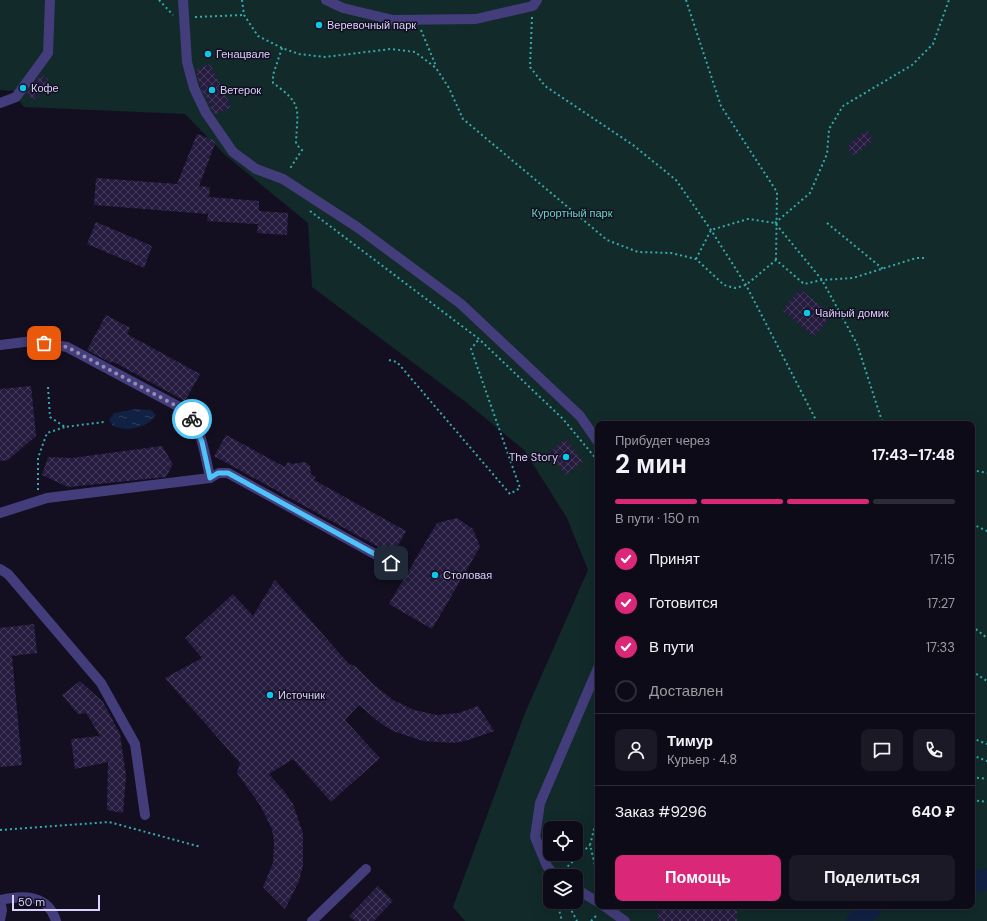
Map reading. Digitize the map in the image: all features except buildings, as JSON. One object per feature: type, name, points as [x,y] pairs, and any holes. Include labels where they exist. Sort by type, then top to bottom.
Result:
[{"type":"lane","points":[[0,103],[16,97],[48,53],[50,0]]},
{"type":"lane","points":[[183,0],[187,62],[194,88],[206,113],[233,152],[256,169],[283,179],[357,227],[461,304],[580,416],[595,438]]},
{"type":"lane","points":[[326,0],[343,8],[393,20],[476,19],[535,3]]},
{"type":"lane","points":[[0,345],[33,341],[67,347],[186,411],[194,421],[202,442],[210,478]]},
{"type":"lane","points":[[0,513],[47,498],[210,478],[218,473],[228,473],[391,563]]},
{"type":"lane","points":[[0,569],[8,574],[101,683],[135,744],[145,815]]},
{"type":"lane","points":[[552,869],[547,866],[535,837],[540,803],[595,675]]},
{"type":"lane","points":[[312,921],[366,869]]},
{"type":"lane","points":[[583,893],[595,900]]},
{"type":"lane","points":[[0,920],[2,910],[0,900],[15,897],[33,898],[46,903],[56,921]]},
{"type":"lane","points":[[608,909],[624,921]]},
{"type":"path","points":[[159,0],[174,16],[244,15]]},
{"type":"path","points":[[242,0],[244,15],[258,36],[282,48],[299,54],[325,57],[390,49],[415,52],[436,68]]},
{"type":"path","points":[[686,0],[721,106],[777,192],[775,223],[776,260],[804,284],[822,280],[853,278],[916,258],[924,258]]},
{"type":"path","points":[[775,223],[810,193],[827,154],[829,129],[843,106],[912,65],[933,44],[949,0]]},
{"type":"path","points":[[535,3],[530,67],[545,86],[633,145],[676,180],[711,230],[746,285],[816,421]]},
{"type":"path","points":[[416,20],[436,68],[449,88],[463,119],[607,240],[638,252],[671,253],[696,259],[724,284],[736,288],[746,285],[776,260]]},
{"type":"path","points":[[282,48],[273,75],[273,83],[289,94],[297,106],[296,144],[302,150],[283,179]]},
{"type":"path","points":[[305,207],[479,339],[563,419],[595,457]]},
{"type":"path","points":[[696,259],[711,230],[748,219],[775,223],[822,280],[857,344],[882,421]]},
{"type":"path","points":[[827,223],[883,268]]},
{"type":"path","points":[[389,360],[397,362],[510,494],[520,488],[471,349],[479,339]]},
{"type":"path","points":[[48,387],[50,417],[66,427]]},
{"type":"path","points":[[38,501],[38,458],[47,433],[66,427],[104,422]]},
{"type":"path","points":[[975,471],[987,473]]},
{"type":"path","points":[[975,525],[987,531]]},
{"type":"path","points":[[975,628],[987,638]]},
{"type":"path","points":[[975,673],[987,681]]},
{"type":"path","points":[[975,739],[987,744]]},
{"type":"path","points":[[975,756],[987,761]]},
{"type":"path","points":[[975,777],[987,779]]},
{"type":"path","points":[[975,800],[987,802]]},
{"type":"path","points":[[0,830],[109,822],[201,847]]},
{"type":"path","points":[[595,826],[590,845],[595,865]]},
{"type":"path","points":[[563,869],[590,845]]},
{"type":"path","points":[[559,909],[562,921]]},
{"type":"path","points":[[571,909],[577,921]]},
{"type":"green space","name":"Курортный парк","points":[[0,0],[987,0],[987,921],[465,921],[453,907],[525,713],[588,570],[567,518],[524,450],[467,403],[312,287],[308,223],[224,154],[185,114],[24,107],[16,97],[14,91],[0,90]]},
{"type":"water","points":[[136,409],[151,410],[156,415],[143,426],[131,429],[113,426],[109,420],[114,413]]},
{"type":"waterway","points":[[975,882],[987,879]]},
{"type":"waterway","points":[[857,921],[870,909]]},
{"type":"way so far","points":[[44,343],[67,347],[186,411],[192,419]]},
{"type":"place","name":"Веревочный парк","points":[[319,25]]},
{"type":"place","name":"Генацвале","points":[[208,54]]},
{"type":"place","name":"Кофе","points":[[23,88]]},
{"type":"place","name":"Ветерок","points":[[212,90]]},
{"type":"place","name":"Чайный домик","points":[[807,313]]},
{"type":"place","name":"The Story","points":[[566,457]]},
{"type":"place","name":"Столовая","points":[[435,575]]},
{"type":"place","name":"Источник","points":[[270,695]]},
{"type":"route","points":[[192,419],[202,442],[210,478],[218,473],[228,473],[391,563]]}]
